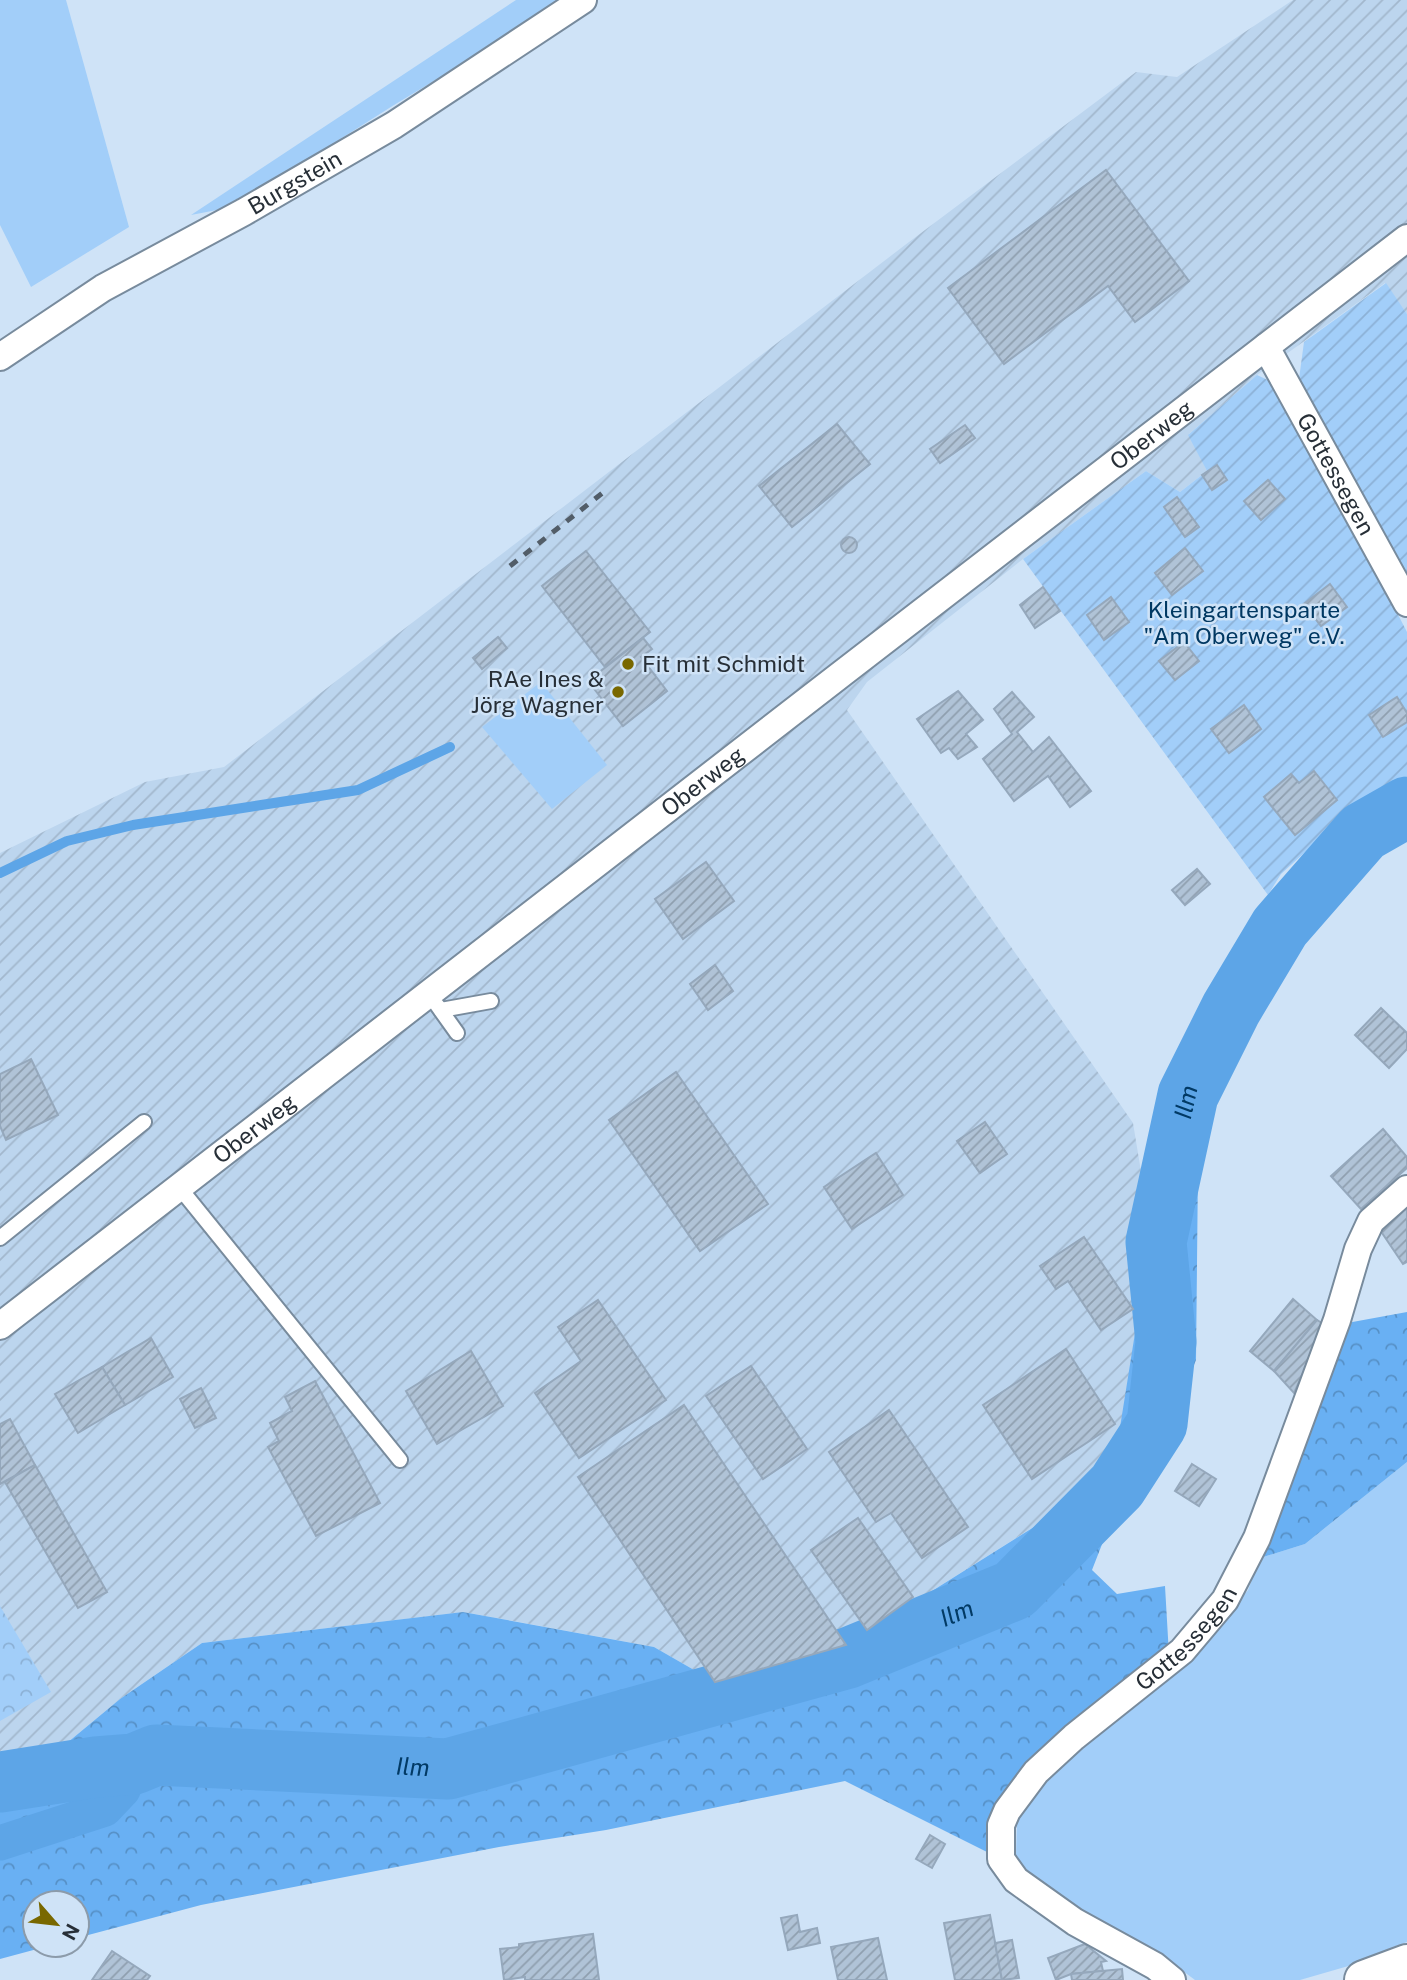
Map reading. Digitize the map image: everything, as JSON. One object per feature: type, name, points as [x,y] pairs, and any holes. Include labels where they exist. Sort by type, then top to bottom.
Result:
[{"type":"main road","points":[[1364,1980],[1407,1964]]},
{"type":"street","name":"Burgstein","points":[[0,357],[103,288],[244,212],[394,125],[583,0]]},
{"type":"street","name":"Oberweg","points":[[0,1326],[179,1187],[435,1002],[1407,238]]},
{"type":"street","name":"Gottessegen","points":[[1266,347],[1407,603]]},
{"type":"street","name":"Gottessegen","points":[[1172,1980],[1155,1966],[1075,1922],[1016,1880],[1001,1859],[1001,1825],[1007,1811],[1036,1772],[1065,1745],[1182,1651],[1224,1600],[1257,1538],[1371,1221],[1407,1189]]},
{"type":"lane","points":[[435,1002],[491,1001]]},
{"type":"lane","points":[[435,1002],[457,1033]]},
{"type":"lane","points":[[0,1238],[144,1122]]},
{"type":"lane","points":[[179,1187],[400,1460]]},
{"type":"shaded area","points":[[1293,0],[1407,0],[1407,314],[1385,283],[1257,375],[1189,434],[1207,471],[1180,492],[1146,471],[1023,559],[867,682],[847,710],[1133,1123],[1151,1232],[1113,1477],[846,1645],[715,1682],[654,1647],[464,1612],[202,1643],[120,1699],[67,1743],[0,1770],[0,853],[145,782],[224,767],[905,245],[1136,72],[1177,77]]},
{"type":"green space","points":[[0,0],[66,0],[129,227],[31,287],[0,225]]},
{"type":"green space","points":[[516,0],[561,0],[497,43],[271,183],[217,210],[191,215]]},
{"type":"green space","points":[[1386,283],[1407,314],[1407,574],[1299,379],[1304,342]]},
{"type":"green space","name":"Kleingartensparte \"Am Oberweg\" e.V.","points":[[1257,375],[1282,391],[1407,632],[1407,776],[1368,795],[1281,874],[1268,895],[1023,559],[1146,471],[1180,492],[1207,471],[1188,435]]},
{"type":"green space","points":[[541,682],[607,765],[552,809],[482,727]]},
{"type":"green space","points":[[1198,1168],[1196,1360],[1141,1498],[1106,1534],[1092,1570],[1117,1594],[1165,1586],[1169,1655],[997,1815],[987,1852],[845,1781],[606,1830],[499,1847],[201,1905],[91,1934],[91,1889],[21,1889],[21,1953],[0,1959],[0,1770],[67,1743],[120,1699],[202,1643],[463,1612],[654,1647],[715,1682],[846,1645],[1112,1478],[1151,1232]]},
{"type":"green space","points":[[1407,1312],[1407,1462],[1305,1544],[1260,1558],[1347,1323]]},
{"type":"green space","points":[[1407,1462],[1407,1942],[1376,1958],[1300,1980],[1195,1980],[1037,1885],[1016,1855],[1017,1822],[1035,1793],[1072,1752],[1218,1626],[1248,1590],[1260,1558],[1305,1544]]},
{"type":"green space","points":[[0,1606],[51,1692],[0,1721]]},
{"type":"building","points":[[1106,170],[1189,281],[1135,322],[1108,286],[1004,364],[948,288]]},
{"type":"building","points":[[837,424],[870,464],[792,527],[759,486]]},
{"type":"building","points":[[965,425],[975,438],[940,463],[930,449]]},
{"type":"building","points":[[1217,465],[1227,480],[1212,490],[1202,475]]},
{"type":"building","points":[[1268,480],[1285,499],[1261,520],[1244,501]]},
{"type":"building","points":[[1177,497],[1199,527],[1185,537],[1164,507]]},
{"type":"building","points":[[846,537],[852,537],[857,545],[855,551],[846,553],[841,548],[841,542]]},
{"type":"building","points":[[1185,548],[1203,571],[1172,595],[1155,573]]},
{"type":"building","points":[[586,551],[650,632],[605,667],[542,586]]},
{"type":"building","points":[[1330,584],[1347,607],[1321,626],[1304,604]]},
{"type":"building","points":[[1043,587],[1060,611],[1035,628],[1020,605]]},
{"type":"building","points":[[1111,597],[1129,622],[1104,640],[1087,615]]},
{"type":"building","points":[[498,637],[507,648],[482,669],[473,658]]},
{"type":"building","points":[[643,638],[652,649],[641,657],[667,691],[623,726],[588,681]]},
{"type":"building","points":[[1184,642],[1199,661],[1175,680],[1159,661]]},
{"type":"building","points":[[958,691],[983,720],[966,734],[977,747],[958,759],[949,748],[941,753],[917,719]]},
{"type":"building","points":[[1012,692],[1034,717],[1017,732],[1033,752],[1049,737],[1091,791],[1070,807],[1048,776],[1014,801],[983,759],[1012,734],[994,709]]},
{"type":"building","points":[[1397,697],[1407,713],[1407,722],[1383,737],[1369,715]]},
{"type":"building","points":[[1244,705],[1261,729],[1229,753],[1211,729]]},
{"type":"building","points":[[1314,771],[1337,800],[1295,835],[1264,797],[1291,774],[1299,783]]},
{"type":"building","points":[[706,862],[734,901],[683,939],[655,899]]},
{"type":"building","points":[[1197,869],[1210,884],[1185,905],[1172,890]]},
{"type":"building","points":[[715,965],[733,991],[708,1010],[690,984]]},
{"type":"building","points":[[1381,1008],[1407,1033],[1407,1049],[1389,1068],[1355,1035]]},
{"type":"building","points":[[31,1059],[58,1115],[6,1140],[0,1126],[0,1074]]},
{"type":"building","points":[[676,1072],[768,1204],[700,1251],[609,1120]]},
{"type":"building","points":[[985,1122],[1007,1154],[980,1173],[957,1141]]},
{"type":"building","points":[[1383,1129],[1407,1157],[1407,1168],[1361,1209],[1331,1176]]},
{"type":"building","points":[[876,1153],[903,1195],[852,1229],[824,1187]]},
{"type":"building","points":[[1407,1208],[1407,1262],[1403,1264],[1378,1227]]},
{"type":"building","points":[[1084,1237],[1133,1309],[1101,1330],[1068,1281],[1056,1289],[1040,1266]]},
{"type":"building","points":[[1293,1299],[1317,1320],[1274,1371],[1250,1351]]},
{"type":"building","points":[[598,1300],[666,1400],[579,1458],[535,1393],[581,1361],[558,1327]]},
{"type":"building","points":[[1317,1320],[1325,1325],[1294,1393],[1274,1371]]},
{"type":"building","points":[[151,1338],[173,1377],[125,1405],[102,1367]]},
{"type":"building","points":[[1066,1349],[1115,1424],[1032,1479],[983,1405]]},
{"type":"building","points":[[471,1351],[503,1406],[437,1444],[406,1391]]},
{"type":"building","points":[[751,1366],[807,1449],[763,1479],[706,1396]]},
{"type":"building","points":[[102,1367],[125,1405],[78,1433],[55,1394]]},
{"type":"building","points":[[315,1381],[380,1503],[316,1536],[268,1447],[279,1441],[270,1423],[292,1411],[285,1397]]},
{"type":"building","points":[[201,1388],[216,1418],[195,1428],[180,1399]]},
{"type":"building","points":[[684,1405],[846,1645],[715,1682],[578,1477]]},
{"type":"building","points":[[889,1410],[968,1527],[922,1558],[891,1513],[876,1522],[829,1452]]},
{"type":"building","points":[[10,1419],[35,1465],[0,1484],[0,1424]]},
{"type":"building","points":[[1192,1464],[1216,1479],[1199,1506],[1175,1491]]},
{"type":"building","points":[[35,1465],[107,1592],[78,1608],[5,1482]]},
{"type":"building","points":[[858,1518],[913,1597],[867,1630],[811,1550]]},
{"type":"building","points":[[930,1835],[945,1844],[932,1868],[916,1859]]},
{"type":"building","points":[[797,1915],[800,1932],[817,1928],[820,1943],[788,1950],[781,1918]]},
{"type":"building","points":[[990,1915],[1002,1980],[955,1980],[944,1923]]},
{"type":"building","points":[[593,1934],[599,1980],[525,1980],[525,1977],[504,1980],[500,1949]]},
{"type":"building","points":[[878,1938],[887,1980],[838,1980],[831,1947]]},
{"type":"building","points":[[1012,1940],[1019,1978],[1002,1980],[995,1943]]},
{"type":"building","points":[[1085,1944],[1106,1961],[1101,1962],[1103,1971],[1071,1974],[1056,1980],[1048,1958]]},
{"type":"building","points":[[112,1951],[150,1976],[147,1980],[92,1980]]},
{"type":"building","points":[[1122,1969],[1123,1980],[1072,1980],[1071,1974]]},
{"type":"waterway","points":[[0,873],[67,841],[133,825],[358,790],[450,747]]},
{"type":"waterway","name":"Ilm","points":[[0,1782],[134,1764],[156,1755],[448,1769],[848,1658],[1014,1590],[1117,1486],[1157,1424],[1166,1342],[1156,1242],[1188,1095],[1231,1009],[1280,927],[1363,832],[1407,807]]},
{"type":"waterway","points":[[0,1843],[105,1809],[123,1790],[134,1764]]},
{"type":"railway","points":[[510,566],[605,491]]},
{"type":"place","name":"Fit mit Schmidt","points":[[628,664]]},
{"type":"place","name":"RAe Ines & Jörg Wagner","points":[[618,692]]}]
